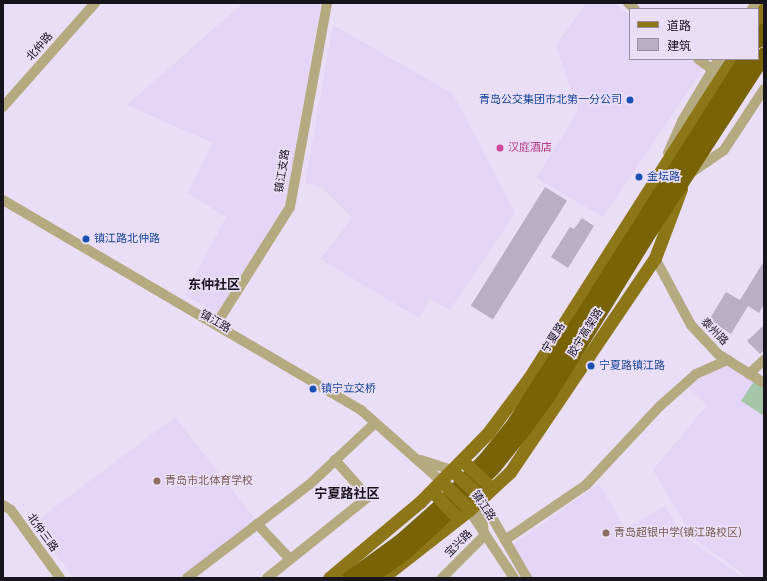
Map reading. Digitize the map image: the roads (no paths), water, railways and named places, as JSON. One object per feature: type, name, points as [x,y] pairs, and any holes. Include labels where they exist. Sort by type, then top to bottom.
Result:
[{"type":"highway","name":"胶宁高架路","points":[[368,578],[406,551],[450,510],[493,467],[522,431],[550,392],[764,54]]},
{"type":"highway","name":"胶宁高架路","points":[[349,578],[400,541],[443,503],[486,458],[514,423],[744,60]]},
{"type":"main road","name":"宁夏路","points":[[329,578],[431,495],[467,460],[488,433],[529,378],[731,60]]},
{"type":"main road","points":[[382,578],[492,483],[510,472],[655,258],[686,176]]},
{"type":"main road","points":[[467,460],[492,483]]},
{"type":"main road","name":"镇江路","points":[[454,472],[478,496]]},
{"type":"main road","name":"镇江路","points":[[443,483],[466,507]]},
{"type":"main road","points":[[431,495],[453,518]]},
{"type":"street","name":"北仲路","points":[[3,107],[95,3]]},
{"type":"street","name":"镇江支路","points":[[217,323],[290,207],[327,3]]},
{"type":"street","points":[[699,60],[712,69]]},
{"type":"street","points":[[664,164],[672,142],[712,69],[719,60]]},
{"type":"street","points":[[686,176],[724,150],[764,89]]},
{"type":"street","name":"镇江路","points":[[3,200],[217,323],[361,410],[443,483]]},
{"type":"street","name":"泰州路","points":[[655,258],[691,325],[728,360],[764,383]]},
{"type":"street","points":[[505,540],[586,485],[660,406],[696,374],[728,360]]},
{"type":"street","points":[[749,374],[764,360]]},
{"type":"street","points":[[187,578],[335,460],[375,423]]},
{"type":"street","name":"镇江路","points":[[417,459],[454,472]]},
{"type":"street","points":[[267,578],[289,558],[368,497],[335,460]]},
{"type":"street","name":"镇江路","points":[[478,496],[528,578]]},
{"type":"street","name":"宝兴路","points":[[442,578],[484,536],[478,496]]},
{"type":"street","name":"北仲三路","points":[[3,505],[11,510],[60,578]]},
{"type":"street","name":"镇江路","points":[[466,507],[484,536],[514,578]]},
{"type":"street","points":[[256,524],[289,558]]},
{"type":"place","name":"青岛公交集团市北第一分公司","points":[[630,100]]},
{"type":"place","name":"汉庭酒店","points":[[500,148]]},
{"type":"place","name":"金坛路","points":[[639,177]]},
{"type":"place","name":"镇江路北仲路","points":[[86,239]]},
{"type":"place","name":"宁夏路镇江路","points":[[591,366]]},
{"type":"place","name":"镇宁立交桥","points":[[313,389]]},
{"type":"place","name":"青岛市北体育学校","points":[[157,481]]},
{"type":"place","name":"青岛超银中学(镇江路校区)","points":[[606,533]]},
{"type":"district","name":"东仲社区","points":[[214,285]]},
{"type":"district","name":"宁夏路社区","points":[[347,494]]}]
